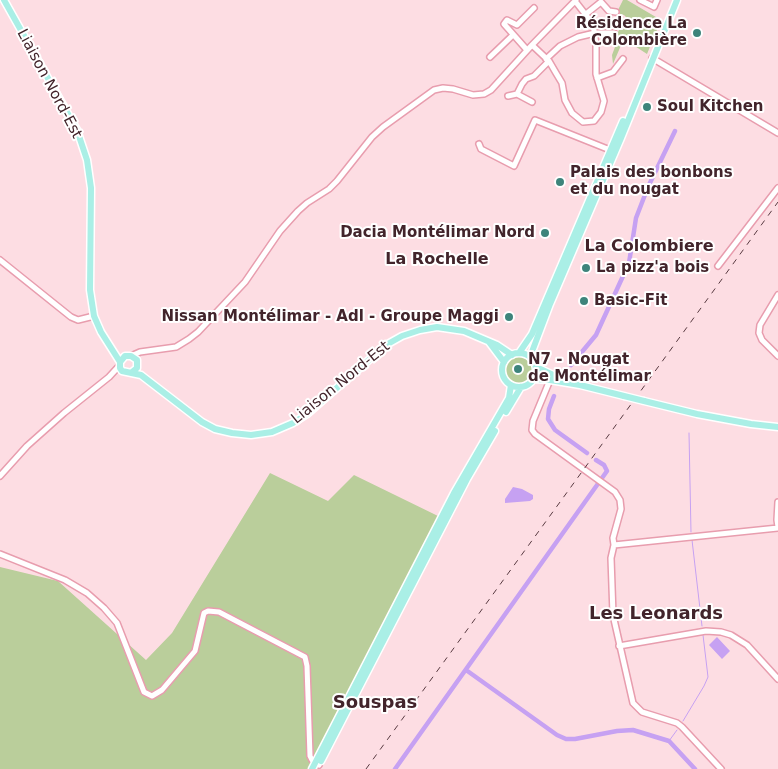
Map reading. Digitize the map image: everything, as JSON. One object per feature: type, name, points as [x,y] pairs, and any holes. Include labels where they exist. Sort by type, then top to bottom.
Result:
[{"type":"main road","name":"Liaison Nord-Est","points":[[4,0],[77,130],[87,160],[90,188],[90,290],[94,316],[124,372]]},
{"type":"main road","points":[[519,353],[532,334],[610,150],[677,0]]},
{"type":"main road","points":[[530,357],[546,313],[644,82],[644,77]]},
{"type":"main road","name":"Liaison Nord-Est","points":[[132,372],[149,381],[202,422],[215,429],[251,435],[272,432],[300,419],[386,345],[402,336],[420,330],[453,328],[489,341],[512,355]]},
{"type":"main road","points":[[316,766],[454,493],[509,398],[510,385],[503,375],[504,362],[489,341]]},
{"type":"main road","name":"Liaison Nord-Est","points":[[110,345],[137,364],[149,381]]},
{"type":"main road","points":[[504,362],[512,355],[519,353],[530,357],[536,367],[580,385]]},
{"type":"main road","points":[[120,364],[128,356]]},
{"type":"main road","points":[[124,372],[132,372],[137,364]]},
{"type":"main road","points":[[510,385],[521,387],[528,385],[534,379],[536,367]]},
{"type":"main road","points":[[534,379],[580,385],[697,414],[752,424],[778,426]]},
{"type":"main road","points":[[316,766],[467,479],[521,387]]},
{"type":"street","points":[[128,356],[140,352],[176,347],[198,332],[245,282],[280,231],[307,203],[329,189],[337,181],[382,127],[434,90],[443,88],[473,95],[484,94],[491,90],[527,50],[576,0],[593,24],[595,32],[597,78],[604,101],[602,112],[594,121],[583,122],[572,114],[565,100],[562,83],[548,60],[532,45]]},
{"type":"street","points":[[640,0],[654,7],[658,0]]},
{"type":"street","points":[[586,14],[601,2],[609,11],[616,12]]},
{"type":"street","points":[[490,57],[534,8]]},
{"type":"street","points":[[517,25],[508,20],[504,24],[527,50]]},
{"type":"street","points":[[517,94],[526,79],[534,76],[560,46],[578,37],[595,32],[614,33]]},
{"type":"street","points":[[652,58],[778,133]]},
{"type":"street","points":[[597,78],[613,72],[623,59]]},
{"type":"street","points":[[508,96],[517,94],[532,102]]},
{"type":"street","points":[[479,144],[481,149],[514,166],[532,122],[538,120],[610,150]]},
{"type":"street","points":[[718,266],[778,188]]},
{"type":"street","points":[[0,260],[71,317],[78,320],[94,316]]},
{"type":"street","points":[[778,295],[760,325],[759,333],[762,340],[778,356]]},
{"type":"street","points":[[137,364],[143,355],[150,351]]},
{"type":"street","points":[[0,476],[27,446],[109,377],[120,364]]},
{"type":"street","points":[[109,377],[124,372]]},
{"type":"street","points":[[550,380],[532,420],[532,430],[618,495],[621,505],[613,538],[614,545],[611,558],[613,615],[633,703],[642,712],[677,723],[720,769]]},
{"type":"street","points":[[614,545],[778,528],[776,520],[778,502]]},
{"type":"street","points":[[0,554],[65,580],[87,592],[117,623],[144,692],[152,696],[162,690],[195,651],[204,613],[208,611],[220,612],[305,657],[307,666],[310,756],[316,766]]},
{"type":"street","points":[[619,646],[706,631],[721,632],[731,635],[747,645],[778,679]]},
{"type":"green space","points":[[623,0],[627,0],[661,20],[647,54],[627,41],[622,43],[613,64],[612,55],[618,39],[616,36],[619,30],[623,30],[627,18],[620,14],[618,10]]},
{"type":"green space","points":[[519,357],[528,361],[532,370],[528,379],[519,383],[510,379],[506,370],[510,361]]},
{"type":"green space","points":[[270,473],[328,501],[354,475],[438,516],[310,769],[0,769],[0,567],[58,581],[146,660],[172,633]]},
{"type":"shaded area","points":[[513,487],[533,495],[533,499],[530,501],[505,503],[505,499]]},
{"type":"shaded area","points":[[717,637],[730,651],[722,659],[709,645]]},
{"type":"waterway","points":[[571,365],[596,335],[629,263],[636,218],[648,187],[675,131]]},
{"type":"waterway","points":[[554,396],[549,409],[548,419],[555,430],[587,453]]},
{"type":"waterway","points":[[689,433],[691,532]]},
{"type":"waterway","points":[[395,769],[607,471],[604,465],[596,460]]},
{"type":"waterway","points":[[692,540],[702,626]]},
{"type":"waterway","points":[[683,721],[708,677],[703,635]]},
{"type":"waterway","points":[[466,670],[557,735],[566,739],[633,730],[669,741],[695,769]]},
{"type":"waterway","points":[[669,741],[677,730]]},
{"type":"railway","points":[[366,769],[778,202]]},
{"type":"place","name":"Résidence La Colombière","points":[[697,33]]},
{"type":"place","name":"Soul Kitchen","points":[[647,107]]},
{"type":"place","name":"Palais des bonbons et du nougat","points":[[560,182]]},
{"type":"place","name":"Dacia Montélimar Nord","points":[[545,233]]},
{"type":"place","name":"La pizz'a bois","points":[[586,268]]},
{"type":"place","name":"Basic-Fit","points":[[584,301]]},
{"type":"place","name":"Nissan Montélimar - Adl - Groupe Maggi","points":[[509,317]]},
{"type":"place","name":"N7 - Nougat de Montélimar","points":[[518,369]]},
{"type":"district","name":"La Colombiere","points":[[649,247]]},
{"type":"district","name":"La Rochelle","points":[[437,260]]},
{"type":"district","name":"Les Leonards","points":[[656,614]]},
{"type":"district","name":"Souspas","points":[[375,703]]}]
